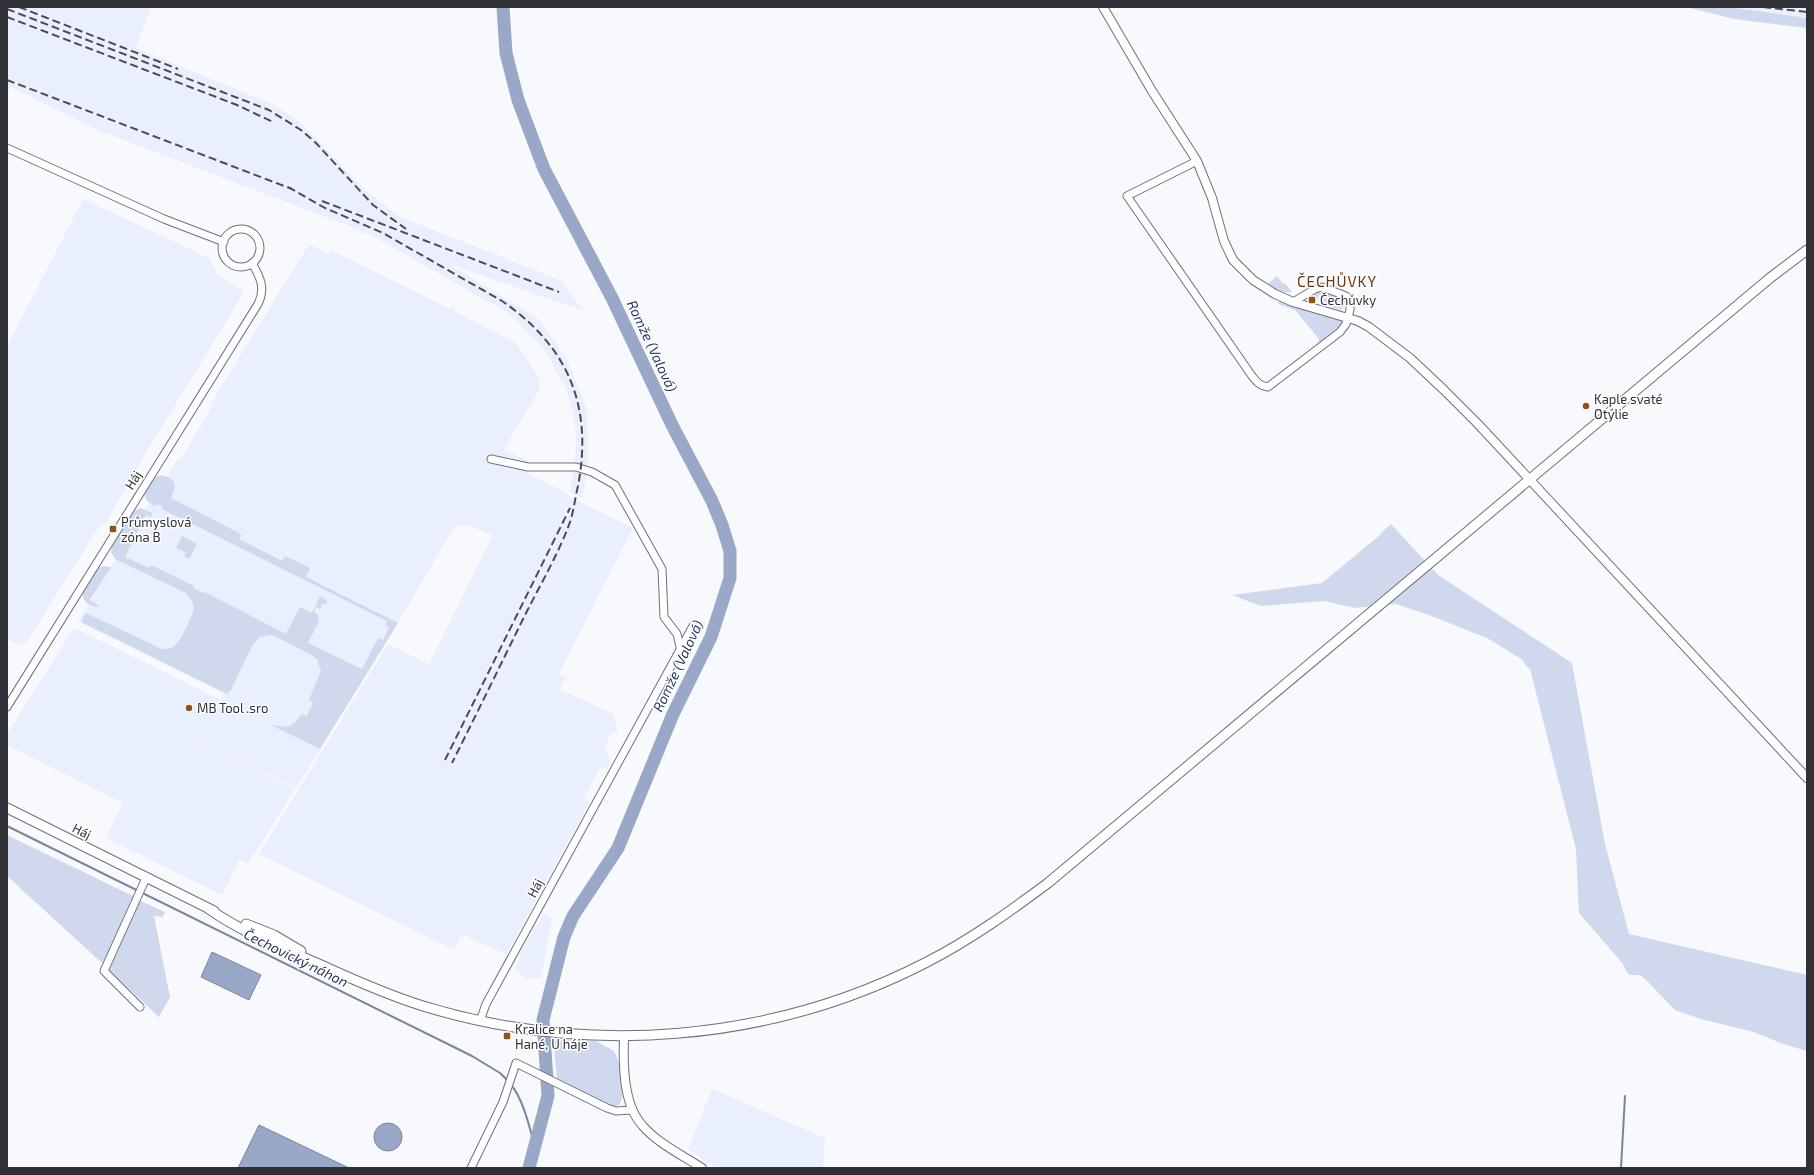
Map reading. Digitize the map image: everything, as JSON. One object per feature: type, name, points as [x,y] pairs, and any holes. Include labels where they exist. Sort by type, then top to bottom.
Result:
[{"type":"main road","points":[[480,1021],[555,1033],[624,1036],[665,1035],[715,1030],[797,1013],[833,1002],[879,985],[929,962],[1004,915],[1048,883],[1770,278],[1807,250]]},
{"type":"main road","name":"Háj","points":[[7,808],[209,909],[271,942],[326,967],[408,1001],[480,1021]]},
{"type":"street","points":[[1103,7],[1152,91],[1196,161],[1212,198],[1224,241],[1233,260],[1263,287],[1275,294],[1293,302],[1348,317],[1369,326],[1410,358],[1450,395],[1807,778]]},
{"type":"street","points":[[7,148],[164,219],[224,242]]},
{"type":"street","points":[[1196,161],[1127,196],[1259,384],[1268,387],[1340,332],[1348,317],[1350,305],[1348,298],[1344,295],[1324,288],[1315,289],[1293,302]]},
{"type":"street","points":[[237,230],[246,230],[254,234],[258,239],[260,248],[258,256],[252,263],[240,267],[231,264],[224,254],[224,242],[229,234],[237,230]]},
{"type":"street","name":"Háj","points":[[7,707],[258,304],[262,292],[262,284],[252,263]]},
{"type":"street","points":[[491,459],[528,467],[576,467],[592,472],[615,485],[662,569],[664,617],[677,634],[680,641],[680,650]]},
{"type":"street","name":"Háj","points":[[480,1021],[486,1004],[693,626]]},
{"type":"street","points":[[140,1007],[104,971],[136,897],[146,878]]},
{"type":"street","points":[[624,1036],[627,1090],[632,1110],[641,1124],[651,1134],[702,1168]]},
{"type":"street","points":[[471,1168],[503,1102],[516,1063],[611,1110],[632,1110]]},
{"type":"shaded area","points":[[7,7],[151,7],[136,48],[275,105],[301,123],[366,191],[401,217],[560,280],[584,311],[449,264],[540,320],[566,357],[587,410],[588,469],[582,498],[570,492],[575,463],[576,435],[573,411],[566,389],[544,349],[510,314],[365,232],[100,131],[11,87],[7,95]]},
{"type":"shaded area","points":[[1686,7],[1728,7],[1807,18],[1807,28],[1734,19]]},
{"type":"shaded area","points":[[1728,7],[1807,7],[1807,18],[1763,13]]},
{"type":"shaded area","points":[[83,199],[209,258],[219,275],[244,292],[155,438],[133,427],[154,439],[105,524],[98,528],[28,640],[21,646],[7,639],[7,347]]},
{"type":"shaded area","points":[[309,244],[328,254],[331,250],[450,309],[452,306],[455,307],[454,311],[516,343],[538,376],[540,385],[538,392],[504,449],[530,462],[525,472],[557,488],[570,497],[633,528],[559,674],[566,677],[560,689],[613,714],[618,732],[611,733],[604,748],[610,758],[610,764],[607,769],[601,766],[584,798],[590,801],[506,955],[462,934],[454,950],[259,854],[388,644],[429,664],[493,535],[465,525],[454,527],[398,623],[296,788],[179,731],[295,789],[248,864],[239,860],[222,895],[106,838],[123,803],[7,745],[7,734],[74,628],[221,700],[224,693],[78,621],[178,458],[181,459],[212,406],[216,395]]},
{"type":"shaded area","points":[[1277,276],[1292,292],[1279,291],[1268,284]]},
{"type":"shaded area","points":[[1320,289],[1319,292],[1326,294],[1327,290],[1342,296],[1346,304],[1341,310],[1333,308],[1322,302],[1324,296],[1319,295],[1317,300],[1315,300],[1312,294]]},
{"type":"shaded area","points":[[1280,299],[1342,320],[1341,327],[1318,346],[1319,339],[1295,310],[1278,304]]},
{"type":"shaded area","points":[[161,475],[170,478],[174,483],[175,486],[171,498],[241,534],[239,539],[282,561],[285,556],[310,568],[306,577],[398,623],[320,749],[271,725],[288,727],[296,722],[301,714],[307,716],[313,702],[309,700],[321,671],[317,659],[310,654],[272,635],[259,637],[252,646],[231,690],[227,694],[81,622],[86,613],[162,649],[173,647],[184,632],[194,608],[188,595],[115,559],[111,552],[112,545],[133,511],[141,508],[152,513],[152,516],[150,517],[146,515],[125,557],[150,568],[151,565],[194,586],[193,588],[204,593],[205,592],[286,634],[300,607],[312,613],[320,596],[327,601],[327,605],[323,603],[320,609],[316,607],[314,612],[318,615],[319,621],[308,643],[362,669],[377,640],[379,638],[383,640],[389,627],[385,625],[387,621],[162,509],[162,506],[157,504],[155,506],[149,503],[144,494],[145,490],[152,480]]},
{"type":"shaded area","points":[[1391,524],[1438,575],[1572,663],[1605,844],[1629,934],[1807,975],[1807,1051],[1783,1044],[1754,1032],[1701,1019],[1675,1010],[1640,975],[1630,975],[1627,972],[1623,964],[1579,913],[1576,849],[1530,669],[1526,666],[1523,660],[1487,638],[1429,615],[1396,604],[1355,608],[1324,601],[1261,606],[1232,595],[1322,583],[1380,535]]},
{"type":"shaded area","points":[[182,536],[197,544],[189,559],[184,556],[186,552],[176,548]]},
{"type":"shaded area","points":[[103,566],[111,567],[90,600],[99,606],[96,607],[85,601],[83,593],[98,568]]},
{"type":"shaded area","points":[[7,835],[133,896],[103,964],[7,876]]},
{"type":"shaded area","points":[[139,900],[165,912],[163,917],[154,916],[170,997],[159,1017],[109,970]]},
{"type":"shaded area","points":[[544,914],[552,918],[541,978],[525,979],[515,969],[523,948]]},
{"type":"shaded area","points":[[212,952],[261,975],[249,1000],[201,977]]},
{"type":"shaded area","points":[[553,1039],[596,1041],[614,1051],[623,1086],[619,1105],[612,1107],[557,1078]]},
{"type":"shaded area","points":[[712,1089],[825,1138],[823,1168],[716,1168],[688,1149]]},
{"type":"shaded area","points":[[388,1123],[394,1124],[398,1127],[401,1131],[401,1143],[398,1147],[394,1150],[388,1151],[382,1150],[378,1147],[375,1143],[374,1137],[375,1131],[378,1127],[382,1124]]},
{"type":"shaded area","points":[[259,1125],[349,1168],[238,1168]]},
{"type":"waterway","name":"Romže (Valová)","points":[[503,7],[506,53],[518,100],[544,169],[612,298],[672,425],[712,501],[722,525],[730,551],[730,578],[711,637],[673,714],[618,848],[573,916],[564,937],[543,1020],[548,1096],[529,1168]]},
{"type":"waterway","name":"Čechovický náhon","points":[[7,826],[472,1056],[500,1073],[508,1081]]},
{"type":"waterway","name":"Čechovický náhon","points":[[511,1085],[523,1106],[535,1147]]},
{"type":"waterway","points":[[1621,1168],[1625,1096]]},
{"type":"railway","points":[[19,7],[178,69]]},
{"type":"railway","points":[[1763,7],[1807,12]]},
{"type":"railway","points":[[7,9],[269,110],[301,130],[316,143],[373,205],[406,229]]},
{"type":"railway","points":[[7,17],[237,105],[273,122]]},
{"type":"railway","points":[[7,80],[292,189]]},
{"type":"railway","points":[[288,187],[325,208],[383,233],[502,301],[525,319],[544,338],[559,359],[571,381],[578,405],[582,430],[582,457],[578,486],[570,522],[555,558],[524,617],[452,763]]},
{"type":"railway","points":[[322,201],[559,292]]},
{"type":"railway","points":[[445,760],[570,508]]},
{"type":"place","name":"Čechůvky","points":[[1312,300]]},
{"type":"place","name":"Kaple svaté Otýlie","points":[[1586,406]]},
{"type":"place","name":"Průmyslová zóna B","points":[[113,529]]},
{"type":"place","name":"MB Tool .sro","points":[[189,708]]},
{"type":"place","name":"Kralice na Hané, U háje","points":[[507,1036]]},
{"type":"district","name":"ČECHŮVKY","points":[[1337,282]]}]
